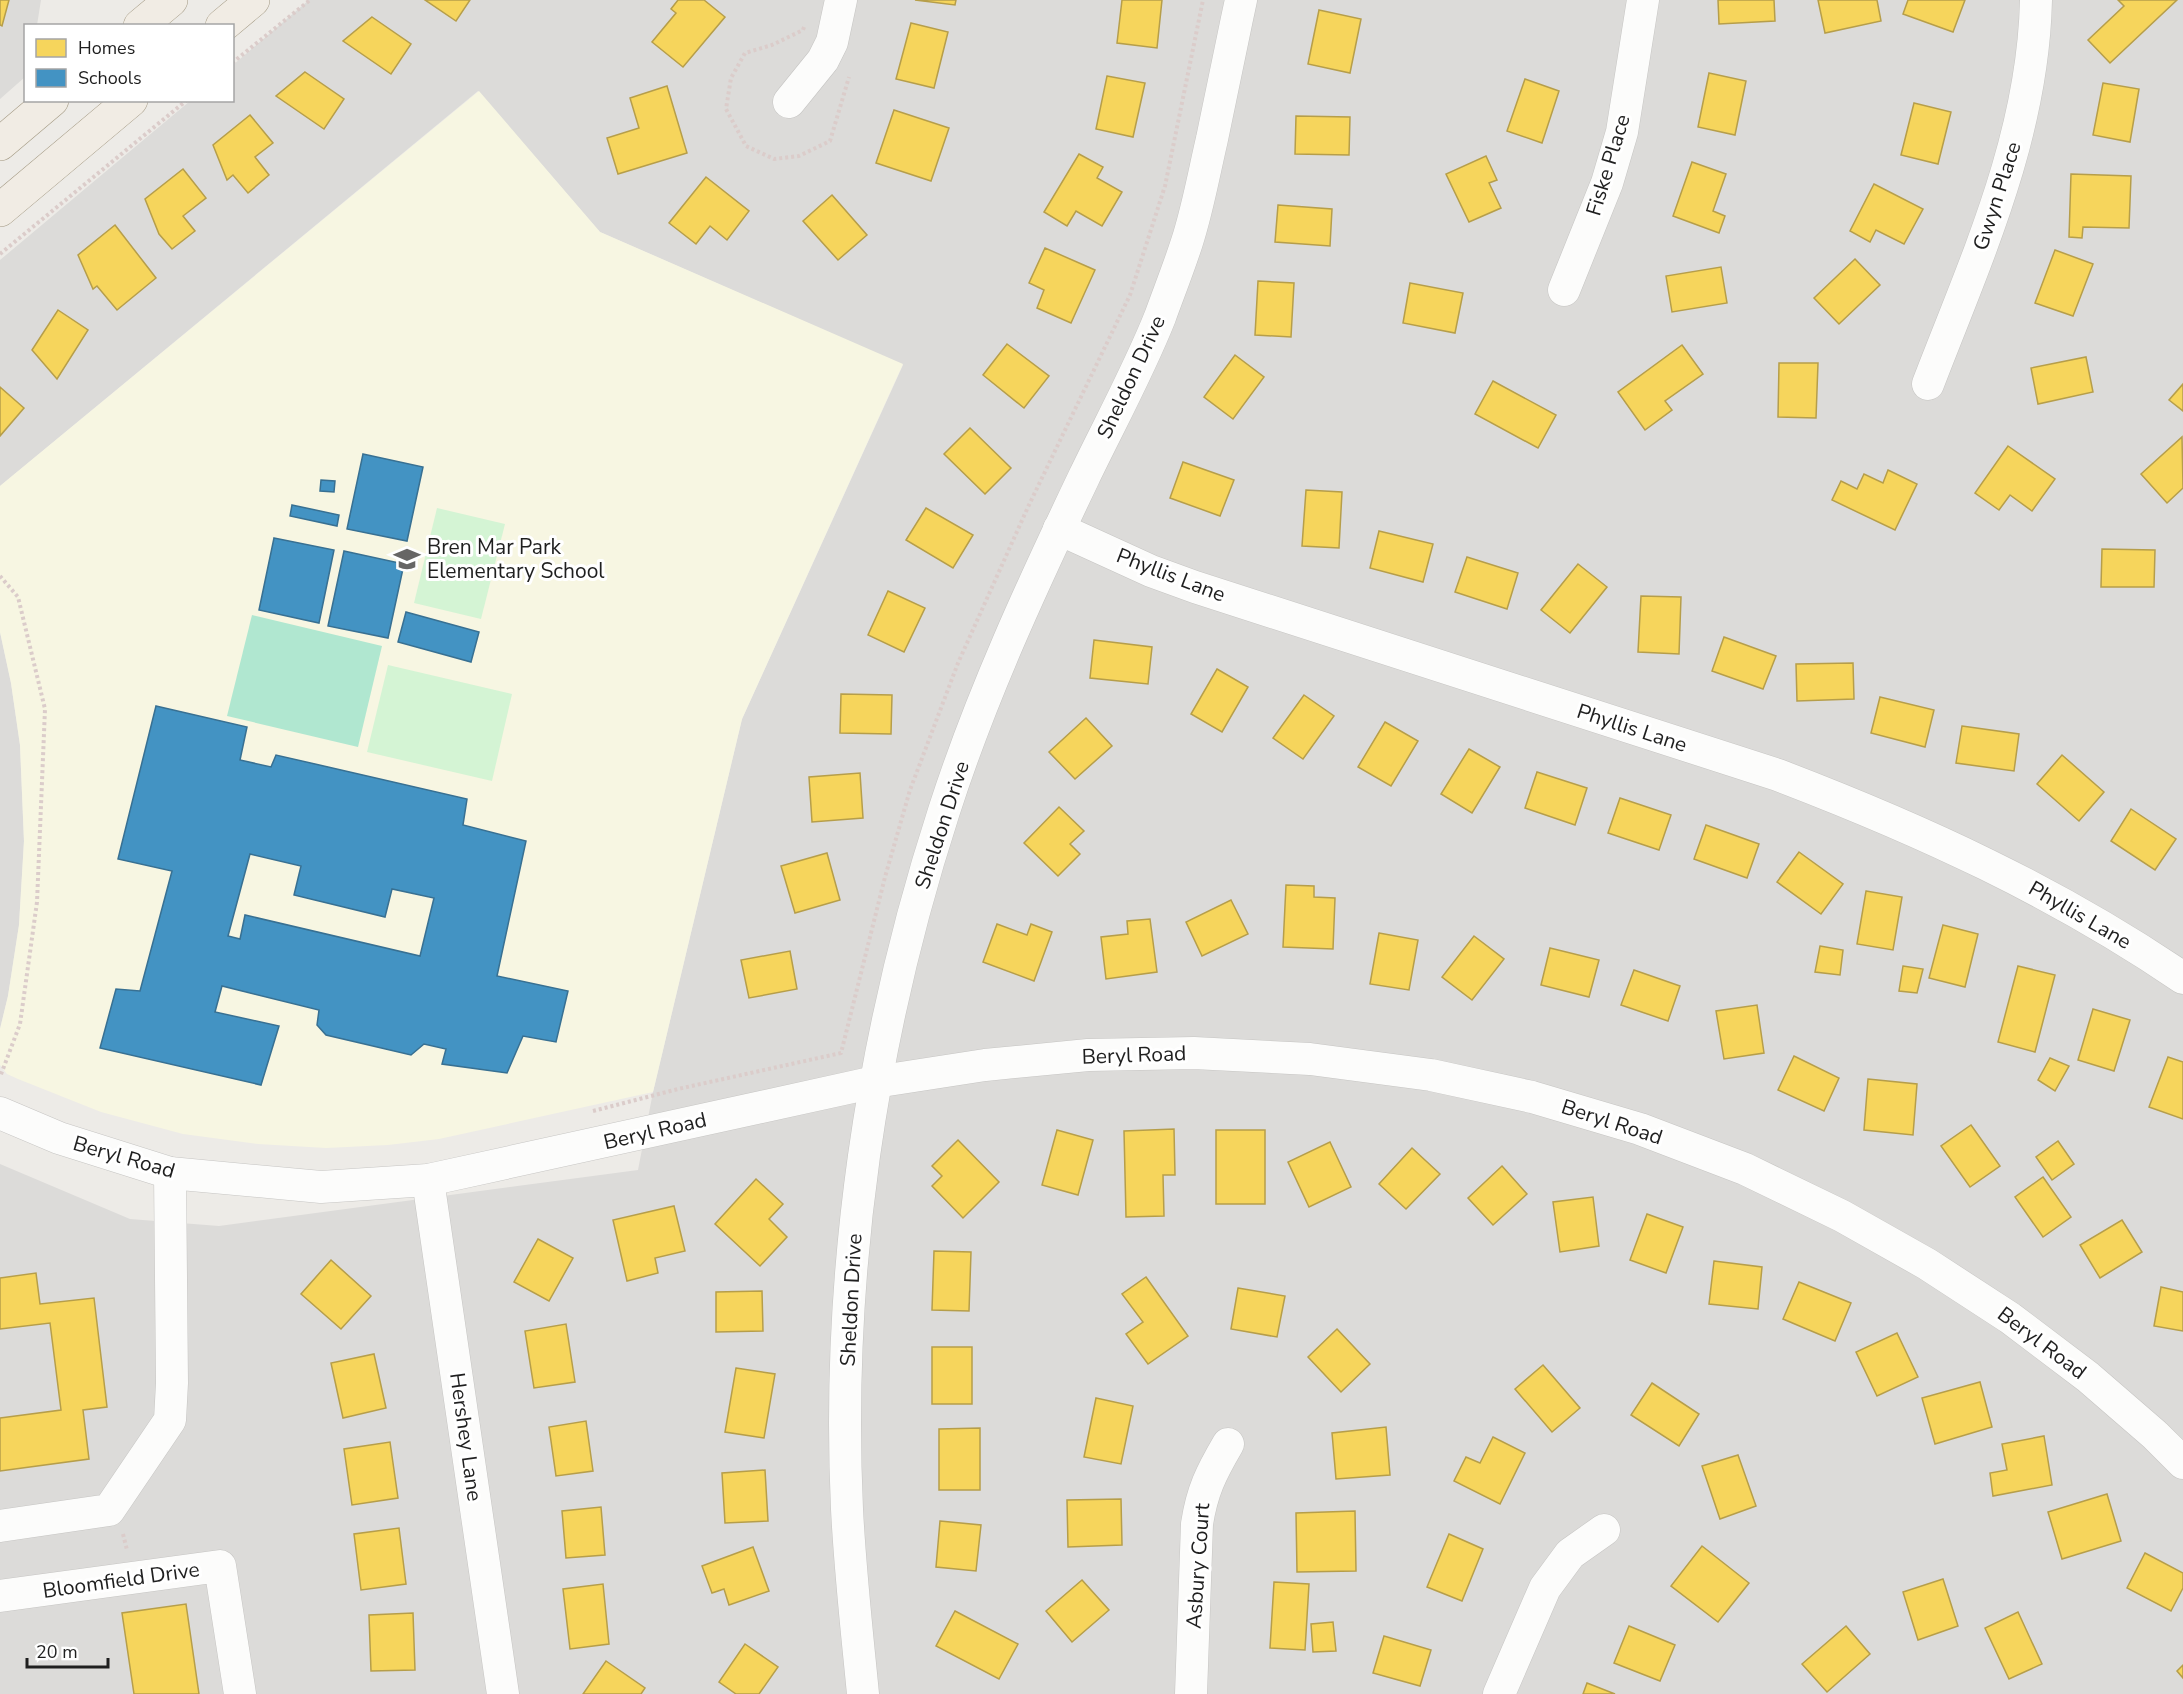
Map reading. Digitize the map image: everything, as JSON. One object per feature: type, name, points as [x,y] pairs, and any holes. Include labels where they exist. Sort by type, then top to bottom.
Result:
[{"type":"main road","points":[[142,24],[171,0]]},
{"type":"main road","points":[[224,24],[253,0]]},
{"type":"main road","points":[[0,143],[50,102]]},
{"type":"main road","points":[[0,210],[129,102]]},
{"type":"street","points":[[789,102],[823,60],[832,42],[841,0]]},
{"type":"street","name":"Sheldon Drive","points":[[863,1694],[847,1510],[845,1428],[854,1228],[862,1158],[875,1082],[906,941],[944,810],[991,683],[1059,529],[1158,321],[1188,241],[1241,0]]},
{"type":"street","name":"Fiske Place","points":[[1564,290],[1607,183],[1622,132],[1643,0]]},
{"type":"street","name":"Gwyn Place","points":[[1928,384],[1999,200],[2018,135],[2030,72],[2036,0]]},
{"type":"street","name":"Phyllis Lane","points":[[1059,529],[1151,571],[1195,587],[1778,775],[1864,808],[2010,875],[2079,913],[2183,978]]},
{"type":"street","name":"Beryl Road","points":[[0,1113],[59,1138],[170,1173],[321,1187],[428,1180],[875,1082],[985,1065],[1088,1055],[1194,1053],[1321,1061],[1431,1075],[1532,1097],[1640,1129],[1745,1169],[1842,1215],[1927,1264],[2010,1318],[2088,1377],[2155,1435],[2183,1463]]},
{"type":"street","points":[[0,1526],[109,1510],[170,1420],[172,1383],[170,1173]]},
{"type":"street","name":"Hershey Lane","points":[[428,1180],[503,1694]]},
{"type":"street","name":"Asbury Court","points":[[1191,1694],[1197,1524],[1201,1497],[1210,1475],[1228,1444]]},
{"type":"street","points":[[1499,1694],[1545,1588],[1570,1554],[1604,1530]]},
{"type":"street","name":"Bloomfield Drive","points":[[0,1596],[220,1566],[240,1694]]},
{"type":"path","points":[[234,61],[310,0]]},
{"type":"path","points":[[592,1112],[678,1089],[841,1053],[885,877],[910,790],[958,663],[1028,507],[1131,295],[1165,186],[1203,0]]},
{"type":"path","points":[[0,254],[185,102]]},
{"type":"path","points":[[0,576],[18,597],[45,709],[38,902],[20,1024],[0,1077]]},
{"type":"shaded area","points":[[0,0],[41,0],[37,24],[24,24],[24,78],[0,99]]},
{"type":"shaded area","points":[[309,0],[2183,0],[2183,1694],[0,1694],[0,1164],[130,1219],[219,1226],[638,1170],[653,1092],[742,719],[903,365],[600,232],[478,91],[0,486],[0,260],[189,102],[234,102],[234,64]]},
{"type":"shaded area","name":"Bren Mar Park Elementary School","points":[[479,91],[600,232],[903,364],[742,719],[653,1092],[439,1139],[388,1145],[326,1148],[258,1144],[183,1134],[101,1112],[7,1074],[0,1065],[0,1029],[8,996],[19,925],[24,841],[20,745],[11,683],[0,632],[0,486]]},
{"type":"shaded area","points":[[0,632],[11,683],[20,745],[24,841],[19,925],[8,996],[0,1029]]},
{"type":"green space","points":[[437,508],[505,524],[481,619],[414,603]]},
{"type":"green space","points":[[252,615],[382,646],[358,747],[227,716]]},
{"type":"green space","points":[[388,665],[512,694],[492,781],[367,752]]},
{"type":"building: Homes","points":[[0,0],[9,0],[2,26],[0,25]]},
{"type":"building: Homes","points":[[425,0],[470,0],[456,21]]},
{"type":"building: Homes","points":[[678,0],[704,0],[725,17],[683,67],[652,42],[676,13],[671,9]]},
{"type":"building: Homes","points":[[915,0],[956,0],[955,5]]},
{"type":"building: Homes","points":[[1122,0],[1162,0],[1157,48],[1117,43]]},
{"type":"building: Homes","points":[[1718,0],[1774,0],[1775,21],[1719,24]]},
{"type":"building: Homes","points":[[1818,0],[1877,0],[1881,21],[1825,33]]},
{"type":"building: Homes","points":[[1908,0],[1965,0],[1953,32],[1903,14]]},
{"type":"building: Homes","points":[[2118,0],[2177,0],[2110,63],[2088,40],[2124,6]]},
{"type":"building: Homes","points":[[1319,10],[1361,19],[1350,73],[1308,64]]},
{"type":"building: Homes","points":[[372,17],[411,44],[391,74],[343,41]]},
{"type":"building: Homes","points":[[911,23],[948,32],[934,88],[896,79]]},
{"type":"building: Homes","points":[[305,72],[344,99],[324,129],[276,96]]},
{"type":"building: Homes","points":[[1709,73],[1746,81],[1735,135],[1698,127]]},
{"type":"building: Homes","points":[[1107,76],[1145,83],[1133,137],[1096,129]]},
{"type":"building: Homes","points":[[1525,79],[1559,91],[1542,143],[1507,131]]},
{"type":"building: Homes","points":[[2103,83],[2139,89],[2130,142],[2093,135]]},
{"type":"building: Homes","points":[[667,86],[687,153],[618,174],[607,138],[639,128],[630,98]]},
{"type":"building: Homes","points":[[1914,103],[1951,112],[1938,164],[1901,155]]},
{"type":"building: Homes","points":[[894,110],[949,128],[931,181],[876,163]]},
{"type":"building: Homes","points":[[250,115],[273,143],[255,157],[269,175],[248,193],[233,175],[227,180],[213,145]]},
{"type":"building: Homes","points":[[1296,116],[1350,117],[1349,155],[1295,154]]},
{"type":"building: Homes","points":[[1079,154],[1103,167],[1097,178],[1122,192],[1102,226],[1076,211],[1067,226],[1044,212]]},
{"type":"building: Homes","points":[[1486,156],[1497,180],[1489,183],[1501,208],[1469,222],[1446,174]]},
{"type":"building: Homes","points":[[1692,162],[1726,174],[1713,211],[1725,216],[1719,233],[1673,216]]},
{"type":"building: Homes","points":[[183,169],[206,198],[183,216],[195,231],[172,249],[159,234],[145,199]]},
{"type":"building: Homes","points":[[2071,174],[2131,176],[2129,228],[2083,227],[2082,238],[2069,237]]},
{"type":"building: Homes","points":[[706,177],[749,211],[727,240],[710,226],[696,244],[669,223]]},
{"type":"building: Homes","points":[[1874,184],[1923,209],[1904,244],[1876,230],[1870,242],[1850,231]]},
{"type":"building: Homes","points":[[832,195],[867,235],[838,260],[803,221]]},
{"type":"building: Homes","points":[[1278,205],[1332,209],[1330,246],[1275,242]]},
{"type":"building: Homes","points":[[115,225],[156,278],[117,310],[97,286],[93,289],[78,255]]},
{"type":"building: Homes","points":[[1045,248],[1095,270],[1071,323],[1037,308],[1044,290],[1029,283]]},
{"type":"building: Homes","points":[[2055,250],[2093,264],[2073,316],[2035,303]]},
{"type":"building: Homes","points":[[1855,259],[1880,285],[1839,324],[1814,298]]},
{"type":"building: Homes","points":[[1721,267],[1727,303],[1672,312],[1666,276]]},
{"type":"building: Homes","points":[[1258,281],[1294,283],[1291,337],[1255,335]]},
{"type":"building: Homes","points":[[1410,283],[1463,293],[1455,333],[1403,323]]},
{"type":"building: Homes","points":[[58,310],[88,330],[57,379],[32,350]]},
{"type":"building: Homes","points":[[1007,344],[1049,376],[1024,408],[983,375]]},
{"type":"building: Homes","points":[[1682,345],[1703,374],[1665,401],[1672,410],[1645,430],[1618,392]]},
{"type":"building: Homes","points":[[1235,355],[1264,377],[1233,419],[1204,397]]},
{"type":"building: Homes","points":[[2086,357],[2093,392],[2038,404],[2031,368]]},
{"type":"building: Homes","points":[[1779,363],[1818,363],[1816,418],[1778,417]]},
{"type":"building: Homes","points":[[1493,381],[1556,415],[1538,448],[1475,414]]},
{"type":"building: Homes","points":[[2183,384],[2183,411],[2169,400]]},
{"type":"building: Homes","points":[[0,387],[24,408],[0,436]]},
{"type":"building: Homes","points":[[970,428],[1011,468],[985,494],[944,454]]},
{"type":"building: Homes","points":[[2182,437],[2183,488],[2167,503],[2141,474]]},
{"type":"building: Homes","points":[[2008,446],[2055,479],[2032,511],[2010,495],[1999,510],[1975,493]]},
{"type":"building: Homes","points":[[1183,462],[1234,480],[1220,516],[1170,498]]},
{"type":"building: Homes","points":[[1888,470],[1917,484],[1895,530],[1832,500],[1841,481],[1857,489],[1864,474],[1883,483]]},
{"type":"building: Homes","points":[[1306,490],[1342,492],[1339,548],[1302,546]]},
{"type":"building: Homes","points":[[926,508],[973,535],[953,568],[906,540]]},
{"type":"building: Homes","points":[[1379,531],[1433,544],[1423,582],[1370,568]]},
{"type":"building: Homes","points":[[2102,549],[2155,550],[2154,587],[2101,587]]},
{"type":"building: Homes","points":[[1467,557],[1518,573],[1507,609],[1455,592]]},
{"type":"building: Homes","points":[[1578,564],[1607,587],[1570,633],[1541,610]]},
{"type":"building: Homes","points":[[888,591],[925,608],[904,652],[868,635]]},
{"type":"building: Homes","points":[[1641,596],[1681,597],[1679,654],[1638,652]]},
{"type":"building: Homes","points":[[1724,637],[1776,656],[1763,689],[1712,671]]},
{"type":"building: Homes","points":[[1094,640],[1152,647],[1148,684],[1090,678]]},
{"type":"building: Homes","points":[[1853,663],[1854,699],[1797,701],[1796,664]]},
{"type":"building: Homes","points":[[1217,669],[1248,687],[1222,732],[1191,714]]},
{"type":"building: Homes","points":[[841,694],[892,695],[891,734],[840,733]]},
{"type":"building: Homes","points":[[1304,695],[1334,716],[1303,759],[1273,738]]},
{"type":"building: Homes","points":[[1880,697],[1934,710],[1925,747],[1871,733]]},
{"type":"building: Homes","points":[[1086,718],[1112,746],[1075,779],[1049,752]]},
{"type":"building: Homes","points":[[1385,722],[1418,741],[1391,786],[1358,767]]},
{"type":"building: Homes","points":[[1962,726],[2019,734],[2014,771],[1956,763]]},
{"type":"building: Homes","points":[[1469,749],[1500,767],[1472,813],[1441,794]]},
{"type":"building: Homes","points":[[2062,755],[2104,792],[2079,821],[2037,784]]},
{"type":"building: Homes","points":[[1537,772],[1587,788],[1575,825],[1525,808]]},
{"type":"building: Homes","points":[[860,773],[863,818],[812,822],[809,777]]},
{"type":"building: Homes","points":[[1620,798],[1671,815],[1659,850],[1608,833]]},
{"type":"building: Homes","points":[[1059,807],[1084,831],[1070,844],[1080,854],[1058,876],[1024,843]]},
{"type":"building: Homes","points":[[2131,809],[2176,839],[2155,870],[2111,841]]},
{"type":"building: Homes","points":[[1706,825],[1759,844],[1747,878],[1694,859]]},
{"type":"building: Homes","points":[[1799,852],[1843,884],[1821,914],[1777,882]]},
{"type":"building: Homes","points":[[827,853],[840,900],[795,913],[781,866]]},
{"type":"building: Homes","points":[[1286,885],[1314,886],[1314,897],[1335,898],[1333,949],[1283,947]]},
{"type":"building: Homes","points":[[1866,891],[1902,897],[1893,950],[1857,944]]},
{"type":"building: Homes","points":[[1231,900],[1248,934],[1202,956],[1186,922]]},
{"type":"building: Homes","points":[[1150,919],[1157,972],[1106,979],[1101,937],[1128,934],[1127,921]]},
{"type":"building: Homes","points":[[997,924],[1027,935],[1031,924],[1052,932],[1034,981],[983,962]]},
{"type":"building: Homes","points":[[1943,925],[1978,934],[1965,987],[1929,978]]},
{"type":"building: Homes","points":[[1379,933],[1418,940],[1409,990],[1370,984]]},
{"type":"building: Homes","points":[[1474,936],[1504,959],[1472,1000],[1442,977]]},
{"type":"building: Homes","points":[[1820,946],[1843,950],[1840,975],[1815,972]]},
{"type":"building: Homes","points":[[1550,948],[1599,960],[1589,997],[1541,985]]},
{"type":"building: Homes","points":[[790,951],[797,989],[749,998],[741,960]]},
{"type":"building: Homes","points":[[1903,966],[1923,969],[1917,993],[1899,991]]},
{"type":"building: Homes","points":[[2018,966],[2055,975],[2035,1052],[1998,1042]]},
{"type":"building: Homes","points":[[1634,970],[1680,986],[1668,1021],[1621,1005]]},
{"type":"building: Homes","points":[[1757,1005],[1764,1053],[1724,1059],[1716,1011]]},
{"type":"building: Homes","points":[[2093,1009],[2130,1020],[2114,1071],[2078,1060]]},
{"type":"building: Homes","points":[[1794,1056],[1839,1078],[1824,1111],[1778,1090]]},
{"type":"building: Homes","points":[[2168,1057],[2183,1062],[2183,1119],[2149,1107]]},
{"type":"building: Homes","points":[[2050,1058],[2069,1066],[2055,1091],[2038,1080]]},
{"type":"building: Homes","points":[[1868,1079],[1917,1084],[1913,1135],[1864,1130]]},
{"type":"building: Homes","points":[[1971,1125],[2000,1166],[1970,1187],[1941,1146]]},
{"type":"building: Homes","points":[[1174,1129],[1175,1175],[1163,1175],[1164,1216],[1126,1217],[1124,1131]]},
{"type":"building: Homes","points":[[1057,1130],[1093,1140],[1078,1195],[1042,1185]]},
{"type":"building: Homes","points":[[1216,1130],[1265,1130],[1265,1204],[1216,1204]]},
{"type":"building: Homes","points":[[958,1140],[999,1182],[963,1218],[932,1186],[942,1176],[932,1166]]},
{"type":"building: Homes","points":[[2058,1141],[2074,1164],[2052,1180],[2036,1157]]},
{"type":"building: Homes","points":[[1330,1142],[1351,1187],[1309,1207],[1288,1162]]},
{"type":"building: Homes","points":[[1412,1148],[1440,1174],[1406,1209],[1379,1184]]},
{"type":"building: Homes","points":[[1502,1166],[1527,1194],[1493,1225],[1468,1198]]},
{"type":"building: Homes","points":[[2043,1177],[2071,1217],[2043,1237],[2015,1197]]},
{"type":"building: Homes","points":[[756,1179],[783,1204],[769,1219],[787,1237],[760,1266],[715,1224]]},
{"type":"building: Homes","points":[[1593,1197],[1599,1246],[1560,1252],[1553,1202]]},
{"type":"building: Homes","points":[[674,1206],[685,1251],[655,1258],[658,1273],[627,1281],[613,1220]]},
{"type":"building: Homes","points":[[1647,1214],[1683,1227],[1666,1273],[1630,1260]]},
{"type":"building: Homes","points":[[2122,1220],[2142,1252],[2100,1278],[2080,1245]]},
{"type":"building: Homes","points":[[538,1239],[573,1258],[549,1301],[514,1282]]},
{"type":"building: Homes","points":[[934,1251],[971,1252],[969,1311],[932,1310]]},
{"type":"building: Homes","points":[[331,1260],[371,1296],[341,1329],[301,1294]]},
{"type":"building: Homes","points":[[1714,1261],[1762,1267],[1758,1309],[1709,1304]]},
{"type":"building: Homes","points":[[36,1273],[40,1304],[94,1298],[107,1407],[83,1410],[89,1459],[0,1471],[0,1418],[61,1410],[50,1323],[0,1329],[0,1278]]},
{"type":"building: Homes","points":[[1146,1277],[1188,1336],[1148,1364],[1126,1334],[1143,1322],[1122,1294]]},
{"type":"building: Homes","points":[[1799,1282],[1851,1303],[1835,1341],[1783,1319]]},
{"type":"building: Homes","points":[[2161,1287],[2183,1292],[2183,1331],[2154,1326]]},
{"type":"building: Homes","points":[[1238,1288],[1285,1296],[1277,1337],[1231,1329]]},
{"type":"building: Homes","points":[[762,1291],[763,1331],[716,1332],[716,1292]]},
{"type":"building: Homes","points":[[566,1324],[575,1382],[534,1388],[525,1331]]},
{"type":"building: Homes","points":[[1337,1329],[1370,1364],[1341,1392],[1308,1357]]},
{"type":"building: Homes","points":[[1897,1333],[1918,1377],[1877,1396],[1856,1352]]},
{"type":"building: Homes","points":[[932,1347],[972,1347],[972,1404],[932,1404]]},
{"type":"building: Homes","points":[[374,1354],[386,1408],[343,1418],[331,1363]]},
{"type":"building: Homes","points":[[1543,1365],[1580,1408],[1552,1432],[1515,1389]]},
{"type":"building: Homes","points":[[736,1368],[775,1374],[764,1438],[725,1432]]},
{"type":"building: Homes","points":[[1980,1382],[1992,1427],[1935,1444],[1922,1398]]},
{"type":"building: Homes","points":[[1652,1383],[1699,1414],[1679,1446],[1631,1415]]},
{"type":"building: Homes","points":[[1096,1398],[1133,1406],[1121,1464],[1084,1457]]},
{"type":"building: Homes","points":[[586,1421],[593,1471],[556,1476],[549,1427]]},
{"type":"building: Homes","points":[[1386,1427],[1390,1475],[1336,1479],[1332,1433]]},
{"type":"building: Homes","points":[[980,1428],[980,1490],[939,1490],[939,1429]]},
{"type":"building: Homes","points":[[2044,1436],[2052,1485],[1993,1496],[1990,1473],[2007,1470],[2002,1444]]},
{"type":"building: Homes","points":[[1493,1437],[1525,1453],[1500,1504],[1454,1481],[1466,1457],[1480,1463]]},
{"type":"building: Homes","points":[[390,1442],[398,1498],[352,1505],[344,1449]]},
{"type":"building: Homes","points":[[1738,1455],[1756,1506],[1720,1519],[1702,1466]]},
{"type":"building: Homes","points":[[765,1470],[768,1521],[725,1523],[722,1473]]},
{"type":"building: Homes","points":[[2107,1494],[2121,1541],[2062,1559],[2048,1512]]},
{"type":"building: Homes","points":[[1121,1499],[1122,1545],[1068,1547],[1067,1500]]},
{"type":"building: Homes","points":[[601,1507],[605,1555],[566,1558],[562,1511]]},
{"type":"building: Homes","points":[[1355,1511],[1356,1571],[1297,1572],[1296,1513]]},
{"type":"building: Homes","points":[[940,1521],[981,1525],[976,1571],[936,1567]]},
{"type":"building: Homes","points":[[399,1528],[406,1584],[361,1590],[354,1534]]},
{"type":"building: Homes","points":[[1449,1534],[1483,1549],[1462,1601],[1427,1587]]},
{"type":"building: Homes","points":[[1702,1546],[1749,1583],[1718,1622],[1671,1586]]},
{"type":"building: Homes","points":[[753,1547],[769,1591],[729,1605],[724,1589],[712,1593],[702,1566]]},
{"type":"building: Homes","points":[[2145,1553],[2183,1573],[2183,1588],[2171,1611],[2127,1588]]},
{"type":"building: Homes","points":[[1943,1579],[1958,1626],[1918,1640],[1903,1592]]},
{"type":"building: Homes","points":[[1082,1580],[1109,1610],[1072,1642],[1046,1611]]},
{"type":"building: Homes","points":[[1274,1582],[1309,1584],[1305,1650],[1270,1648]]},
{"type":"building: Homes","points":[[603,1584],[609,1644],[570,1649],[563,1589]]},
{"type":"building: Homes","points":[[186,1604],[199,1694],[134,1694],[122,1613]]},
{"type":"building: Homes","points":[[955,1611],[1018,1644],[999,1679],[936,1646]]},
{"type":"building: Homes","points":[[2018,1612],[2042,1664],[2009,1679],[1985,1628]]},
{"type":"building: Homes","points":[[413,1613],[415,1670],[371,1671],[369,1615]]},
{"type":"building: Homes","points":[[1333,1622],[1336,1651],[1313,1652],[1311,1624]]},
{"type":"building: Homes","points":[[1629,1626],[1675,1645],[1660,1681],[1614,1663]]},
{"type":"building: Homes","points":[[1846,1626],[1870,1654],[1827,1692],[1802,1664]]},
{"type":"building: Homes","points":[[1384,1636],[1431,1650],[1420,1686],[1373,1673]]},
{"type":"building: Homes","points":[[745,1644],[778,1667],[759,1694],[736,1694],[719,1682]]},
{"type":"building: Homes","points":[[606,1661],[645,1688],[641,1694],[583,1694]]},
{"type":"building: Homes","points":[[2183,1665],[2183,1678],[2177,1671]]},
{"type":"building: Homes","points":[[1587,1683],[1615,1694],[1583,1694]]},
{"type":"building: Schools","points":[[363,454],[423,467],[407,541],[347,529]]},
{"type":"building: Schools","points":[[321,480],[335,481],[334,492],[320,491]]},
{"type":"building: Schools","points":[[292,505],[339,515],[337,526],[290,516]]},
{"type":"building: Schools","points":[[274,538],[334,550],[319,623],[259,610]]},
{"type":"building: Schools","points":[[344,551],[404,564],[388,638],[328,626]]},
{"type":"building: Schools","points":[[406,612],[479,632],[471,662],[398,642]]},
{"type":"building: Schools","points":[[156,706],[247,727],[240,760],[271,767],[276,755],[467,799],[463,825],[526,841],[497,976],[568,991],[556,1042],[523,1036],[507,1073],[442,1064],[446,1049],[424,1044],[411,1055],[326,1035],[317,1025],[319,1010],[222,986],[215,1012],[279,1026],[261,1085],[100,1048],[116,989],[140,991],[172,871],[118,859]],"holes":[[[250,854],[301,866],[294,895],[385,917],[392,889],[434,898],[420,956],[245,915],[240,939],[228,936]]]},
{"type":"place","name":"Bren Mar Park Elementary School","points":[[407,559]]}]
